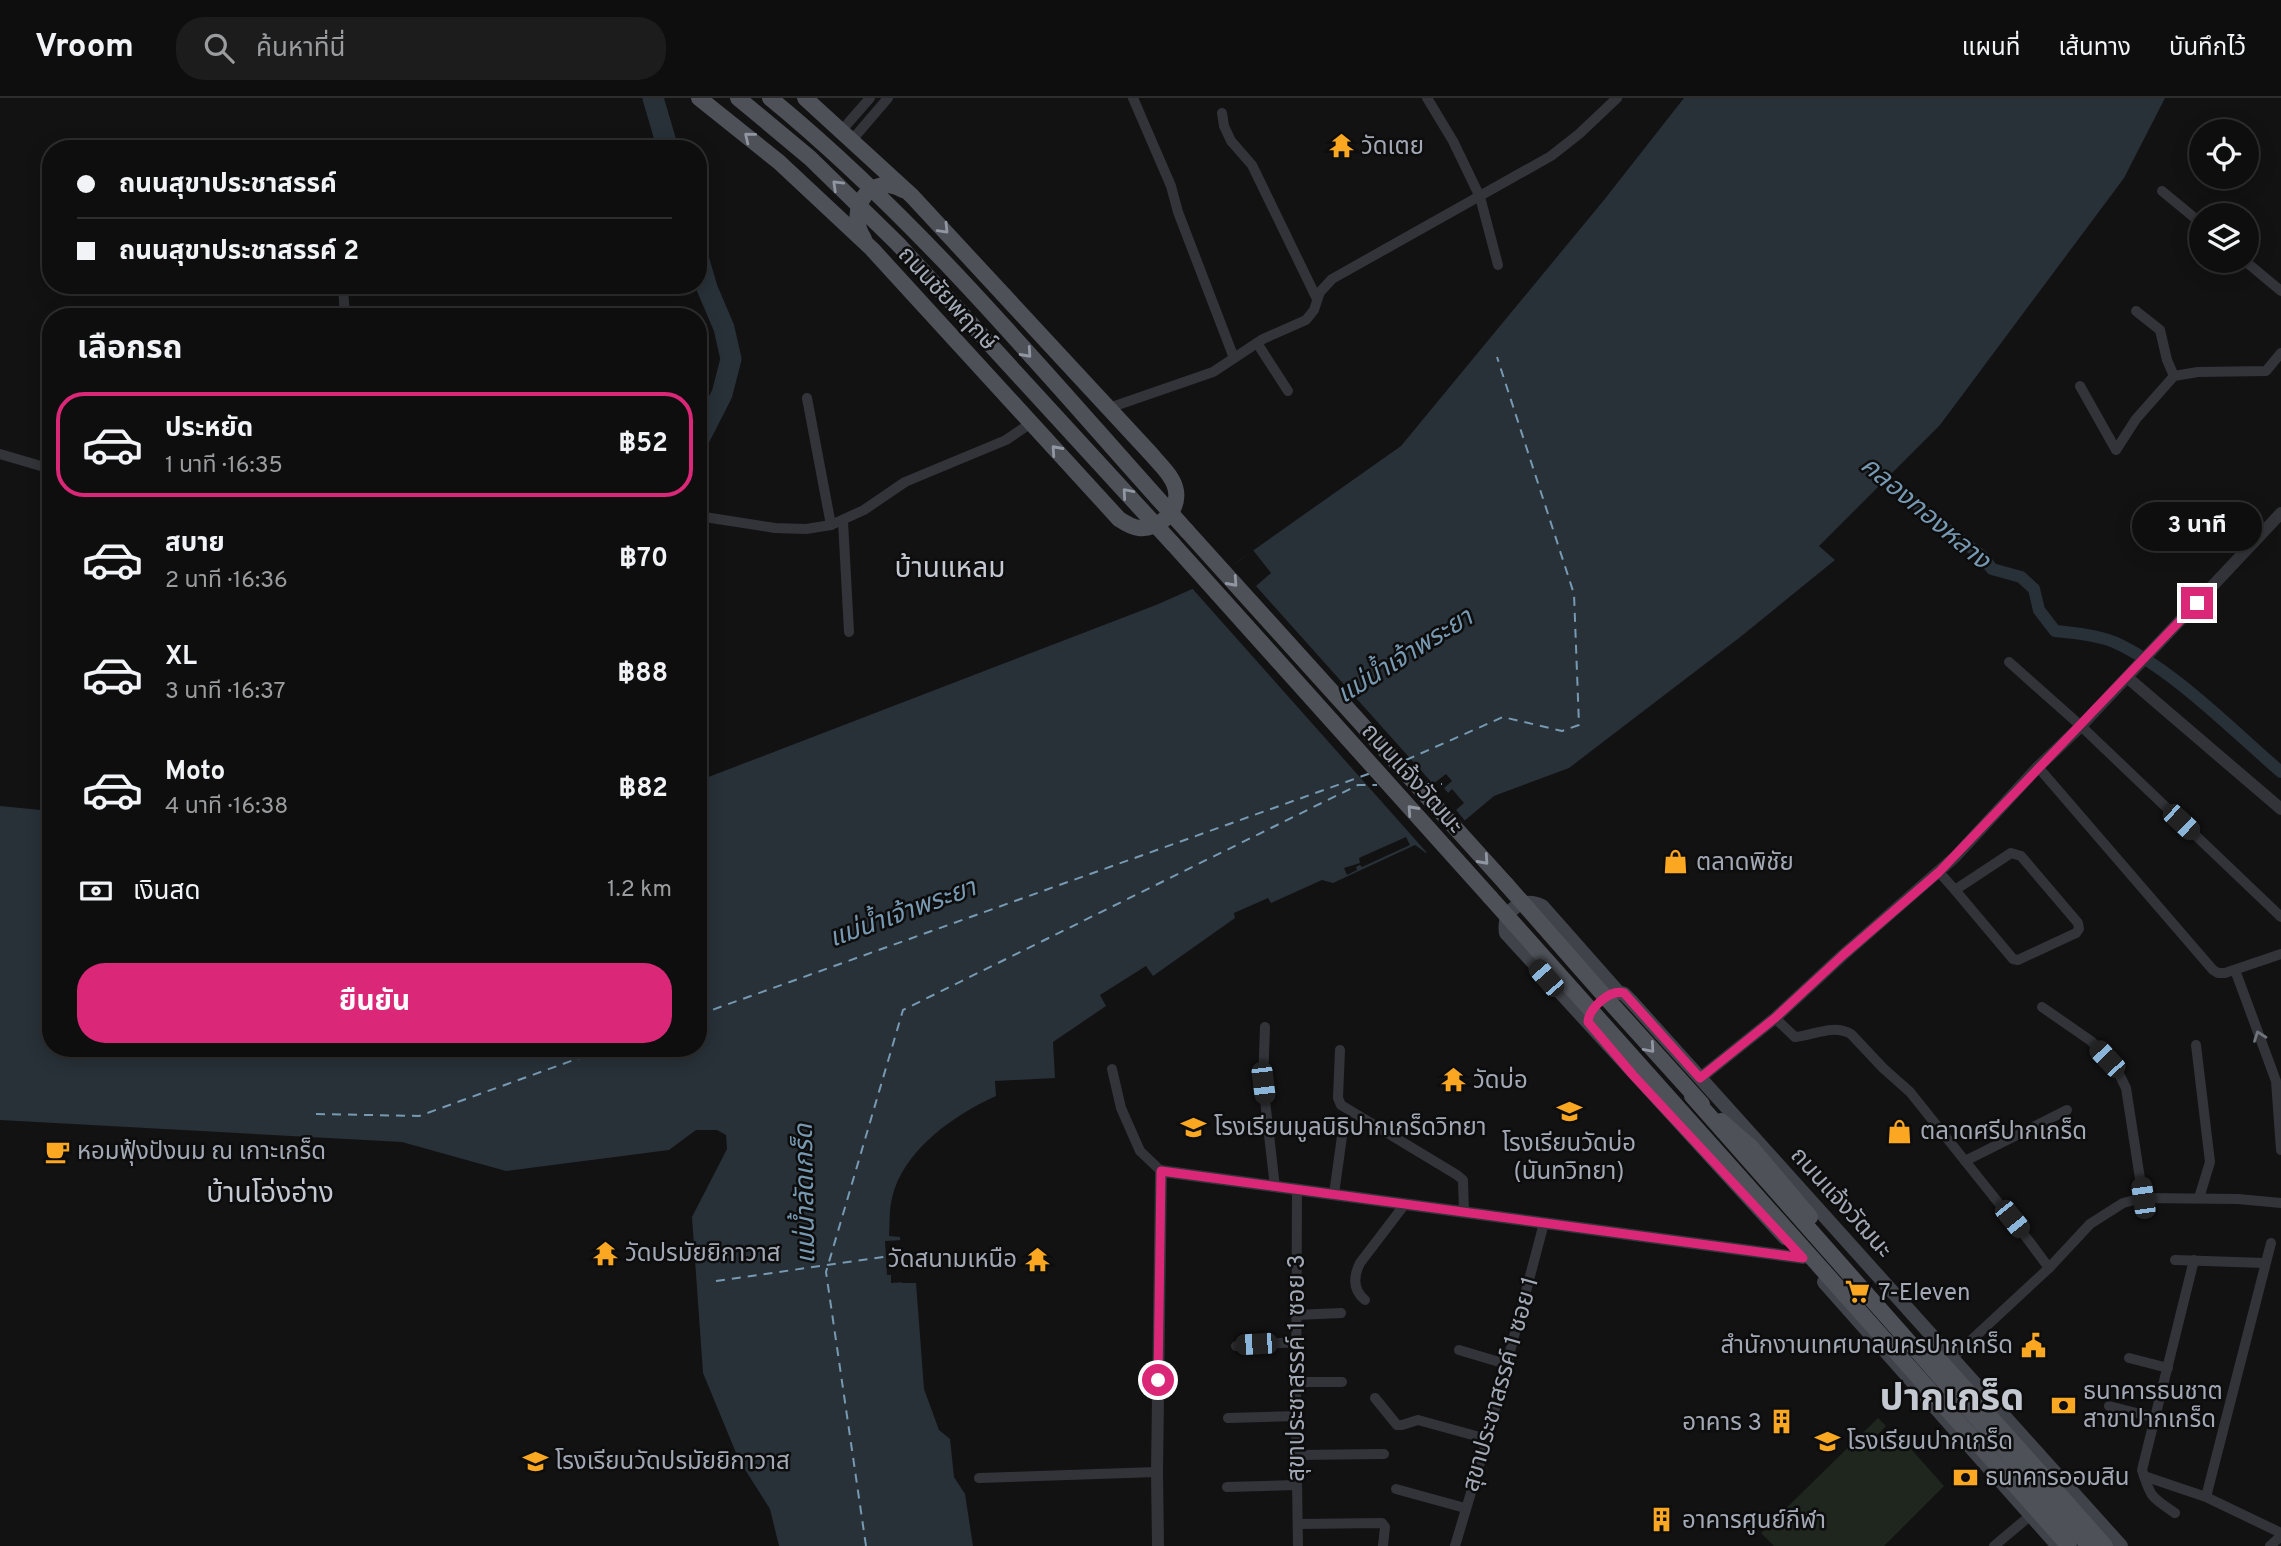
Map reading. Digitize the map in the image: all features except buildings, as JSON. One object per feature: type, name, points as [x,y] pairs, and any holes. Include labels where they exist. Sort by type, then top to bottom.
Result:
[{"type":"main road","name":"ถนนชัยพฤกษ์","points":[[699,98],[779,162],[872,249],[1119,519],[1137,528],[1149,528],[1163,521],[1173,508],[1176,492],[1173,481],[912,195],[805,98]]},
{"type":"main road","name":"ถนนชัยพฤกษ์","points":[[738,98],[810,158],[898,244],[1172,544]]},
{"type":"main road","name":"ถนนชัยพฤกษ์","points":[[770,98],[824,144],[910,227],[1187,531]]},
{"type":"main road","points":[[872,249],[858,228],[861,199],[877,186],[888,184],[912,195]]},
{"type":"main road","name":"ถนนแจ้งวัฒนะ","points":[[1187,531],[1497,874],[2088,1546]]},
{"type":"main road","name":"ถนนแจ้งวัฒนะ","points":[[1172,544],[2069,1546]]},
{"type":"main road","name":"ถนนแจ้งวัฒนะ","points":[[2058,1546],[1803,1258],[1506,933],[1505,925],[1510,912],[1519,904],[1532,901],[1542,906],[1618,992],[1624,993],[2121,1546]]},
{"type":"main road","points":[[1587,1020],[1595,1007],[1618,992]]},
{"type":"main road","points":[[1692,1096],[1751,1147],[1810,1217],[2105,1546]]},
{"type":"main road","points":[[1803,1258],[1838,1232]]},
{"type":"street","points":[[847,135],[870,98]]},
{"type":"street","points":[[847,135],[888,98]]},
{"type":"street","points":[[1133,98],[1171,186],[1178,212],[1234,358]]},
{"type":"street","points":[[1427,98],[1480,197],[1498,265]]},
{"type":"street","points":[[1109,408],[1205,376],[1257,343],[1306,320],[1314,310],[1320,292],[1332,279],[1550,156],[1590,125],[1617,98]]},
{"type":"street","points":[[1222,113],[1230,141],[1252,165],[1317,299]]},
{"type":"street","points":[[2162,191],[2189,213]]},
{"type":"street","points":[[2259,273],[2281,291]]},
{"type":"street","points":[[2136,310],[2160,330],[2174,376]]},
{"type":"street","points":[[1257,343],[1289,391]]},
{"type":"street","points":[[2080,386],[2116,450],[2136,419],[2174,376],[2198,372],[2266,371],[2281,353]]},
{"type":"street","points":[[807,398],[831,525]]},
{"type":"street","points":[[707,517],[775,528],[806,529],[831,525],[864,510],[905,482],[1006,440],[1031,423]]},
{"type":"street","points":[[0,454],[42,467]]},
{"type":"street","points":[[1700,1078],[1775,1018],[1939,872],[2038,767],[2128,678],[2281,513]]},
{"type":"street","points":[[843,521],[849,632]]},
{"type":"street","points":[[2010,662],[2281,917]]},
{"type":"street","points":[[2128,678],[2281,809]]},
{"type":"street","points":[[2038,767],[2213,970],[2218,973],[2235,970],[2281,954]]},
{"type":"street","points":[[1939,872],[2013,959],[2024,959],[2079,929],[2078,923],[2016,853],[2011,853],[1955,890]]},
{"type":"street","points":[[2235,970],[2276,1081],[2281,1150]]},
{"type":"street","points":[[2042,1007],[2091,1041],[2116,1069],[2126,1088],[2143,1198]]},
{"type":"street","points":[[1775,1018],[1795,1037],[1830,1030],[1851,1034],[1910,1092],[2049,1268]]},
{"type":"street","points":[[1265,1027],[1263,1083],[1275,1187]]},
{"type":"street","points":[[2196,1045],[2210,1162],[2199,1198]]},
{"type":"street","points":[[1340,1050],[1338,1098],[1341,1105],[1463,1180],[1464,1212]]},
{"type":"street","points":[[1112,1069],[1121,1108],[1140,1151],[1161,1171],[1803,1258]]},
{"type":"street","points":[[1965,1161],[2067,1110]]},
{"type":"street","points":[[1334,1194],[1343,1122]]},
{"type":"street","points":[[1158,1546],[1161,1171]]},
{"type":"street","name":"สุขาประชาสรรค์ 1 ซอย 3","points":[[1297,1190],[1298,1546]]},
{"type":"street","points":[[1952,1358],[2049,1268],[2090,1224],[2123,1203],[2143,1198],[2199,1198],[2281,1203]]},
{"type":"street","points":[[1365,1300],[1359,1295],[1355,1285],[1355,1274],[1405,1204]]},
{"type":"street","name":"สุขาประชาสรรค์ 1 ซอย 1","points":[[1455,1546],[1487,1439],[1544,1223]]},
{"type":"street","points":[[2206,1497],[2271,1243]]},
{"type":"street","points":[[2175,1260],[2265,1262]]},
{"type":"street","points":[[2175,1514],[2151,1497],[2142,1471],[2194,1260]]},
{"type":"street","points":[[1296,1315],[1341,1313]]},
{"type":"street","points":[[1236,1346],[1296,1342]]},
{"type":"street","points":[[1459,1350],[1506,1364]]},
{"type":"street","points":[[2129,1358],[2168,1368]]},
{"type":"street","points":[[1297,1382],[1342,1382]]},
{"type":"street","points":[[1375,1398],[1397,1425],[1418,1420],[1487,1439]]},
{"type":"street","points":[[2109,1406],[2156,1418]]},
{"type":"street","points":[[1228,1418],[1296,1416]]},
{"type":"street","points":[[1297,1455],[1384,1454]]},
{"type":"street","points":[[979,1478],[1157,1472]]},
{"type":"street","points":[[2144,1476],[2206,1497],[2281,1534],[2270,1546]]},
{"type":"street","points":[[1227,1487],[1297,1485]]},
{"type":"street","points":[[1396,1489],[1465,1508]]},
{"type":"street","points":[[1994,1546],[2031,1515]]},
{"type":"street","points":[[1298,1524],[1382,1523],[1385,1527],[1383,1546]]},
{"type":"shaded area","points":[[1878,1418],[1886,1426],[1868,1445],[1884,1445],[1892,1450],[1903,1440],[1944,1486],[1884,1546],[1774,1546],[1761,1533]]},
{"type":"water","points":[[1684,98],[2165,98],[2124,178],[1940,425],[1819,546],[1835,560],[1739,638],[1569,768],[1494,796],[1426,853],[1415,845],[1333,883],[1322,880],[1271,903],[1268,898],[1234,913],[1235,918],[1153,976],[1146,966],[1100,995],[1106,1006],[1053,1042],[1055,1078],[995,1081],[996,1096],[964,1113],[932,1136],[907,1164],[891,1203],[889,1236],[900,1237],[902,1283],[916,1283],[924,1389],[939,1430],[950,1439],[954,1477],[965,1494],[973,1546],[779,1546],[770,1509],[739,1460],[703,1373],[692,1217],[727,1149],[726,1135],[717,1130],[696,1130],[669,1150],[506,1171],[402,1142],[0,1120],[0,806],[42,810],[42,1057],[707,1057],[707,778],[1156,605],[1190,590],[1234,564],[1401,446],[1604,200]]},
{"type":"pier","points":[[1253,550],[1271,573],[1256,586],[1433,784],[1446,774],[1452,781],[1444,788],[1448,793],[1452,789],[1464,803],[1456,810],[1467,823],[1429,855],[1190,586],[1233,561],[1236,563]]},
{"type":"pier","points":[[1406,837],[1410,845],[1362,867],[1360,865],[1356,867],[1357,870],[1347,875],[1344,868],[1360,863],[1359,858]]},
{"type":"pier","points":[[904,1240],[905,1282],[891,1283],[891,1275],[887,1275],[885,1241]]},
{"type":"waterway","points":[[653,98],[665,140]]},
{"type":"waterway","points":[[707,288],[724,328],[731,359],[722,394],[707,423]]},
{"type":"waterway","name":"คลองทองหลาง","points":[[1875,470],[1982,556],[1992,569],[2021,577],[2034,589],[2039,610],[2055,631],[2107,640],[2136,653],[2201,701],[2281,772]]},
{"type":"ferry route","points":[[1406,760],[1503,717],[1562,731],[1579,725],[1574,594],[1497,357]]},
{"type":"ferry route","points":[[707,1012],[1371,773]]},
{"type":"ferry route","points":[[1425,784],[1442,784]]},
{"type":"ferry route","points":[[866,1546],[826,1272],[903,1010],[1358,785],[1377,785]]},
{"type":"ferry route","points":[[316,1114],[419,1116],[582,1057]]},
{"type":"ferry route","points":[[716,1281],[897,1255]]},
{"type":"place","name":"วัดเตย","points":[[1341,146]]},
{"type":"place","name":"ตลาดพิชัย","points":[[1676,862]]},
{"type":"place","name":"วัดบ่อ","points":[[1453,1080]]},
{"type":"place","name":"โรงเรียนวัดบ่อ (นันทวิทยา)","points":[[1569,1112]]},
{"type":"place","name":"โรงเรียนมูลนิธิปากเกร็ดวิทยา","points":[[1194,1127]]},
{"type":"place","name":"ตลาดศรีปากเกร็ด","points":[[1900,1131]]},
{"type":"place","name":"หอมฟุ้งปังนม ณ เกาะเกร็ด","points":[[57,1151]]},
{"type":"place","name":"วัดปรมัยยิกาวาส","points":[[605,1253]]},
{"type":"place","name":"วัดสนามเหนือ","points":[[1037,1259]]},
{"type":"place","name":"7-Eleven","points":[[1858,1292]]},
{"type":"place","name":"สำนักงานเทศบาลนครปากเกร็ด","points":[[2033,1345]]},
{"type":"place","name":"ธนาคารธนชาต สาขาปากเกร็ด","points":[[2063,1405]]},
{"type":"place","name":"อาคาร 3","points":[[1782,1422]]},
{"type":"place","name":"โรงเรียนปากเกร็ด","points":[[1827,1441]]},
{"type":"place","name":"โรงเรียนวัดปรมัยยิกาวาส","points":[[535,1461]]},
{"type":"place","name":"ธนาคารออมสิน","points":[[1965,1477]]},
{"type":"place","name":"อาคารศูนย์กีฬา","points":[[1662,1520]]},
{"type":"district","name":"บ้านแหลม","points":[[950,567]]},
{"type":"district","name":"บ้านโอ่งอ่าง","points":[[270,1192]]},
{"type":"district","name":"ปากเกร็ด","points":[[1952,1397]]},
{"type":"route","points":[[1158,1380],[1161,1171],[1803,1258],[1633,1075],[1588,1022],[1590,1013],[1610,995],[1624,993],[1700,1078],[1775,1018],[1955,857],[2197,603]]},
{"type":"water label","name":"แม่น้ำเจ้าพระยา","points":[[1404,655]]},
{"type":"water label","name":"แม่น้ำเจ้าพระยา","points":[[902,912]]},
{"type":"water label","name":"แม่น้ำลัดเกร็ด","points":[[804,1194]]}]
